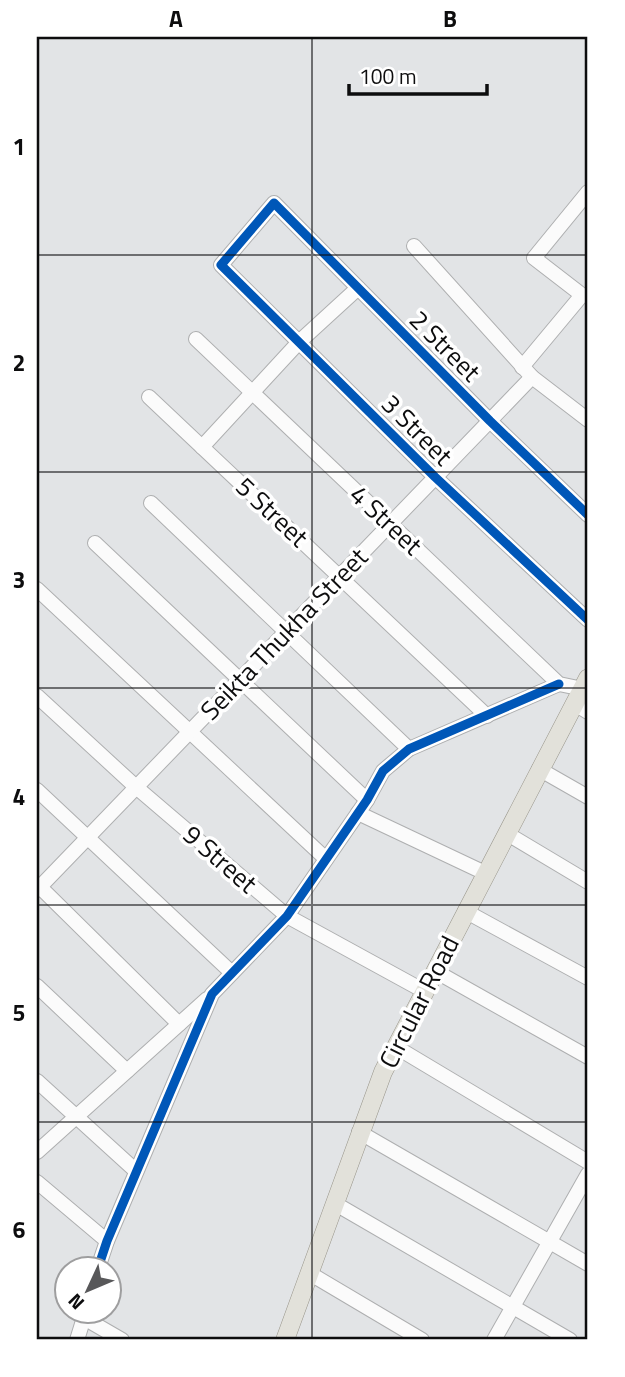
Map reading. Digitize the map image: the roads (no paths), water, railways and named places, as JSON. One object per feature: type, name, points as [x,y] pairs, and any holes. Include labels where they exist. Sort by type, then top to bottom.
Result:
[{"type":"main road","name":"Circular Road","points":[[285,1340],[359,1132],[396,1047],[539,769],[583,696]]},
{"type":"street","name":"Seikta Thukha Street","points":[[38,889],[490,421],[582,295],[534,258],[588,192]]},
{"type":"street","name":"2 Street","points":[[221,265],[274,203],[490,421],[588,515]]},
{"type":"street","points":[[414,246],[527,372],[588,420]]},
{"type":"street","name":"3 Street","points":[[221,265],[435,477],[588,620]]},
{"type":"street","points":[[202,447],[299,342],[358,288]]},
{"type":"street","name":"4 Street","points":[[196,340],[559,684]]},
{"type":"street","name":"5 Street","points":[[149,397],[487,716]]},
{"type":"street","points":[[151,503],[409,749]]},
{"type":"street","points":[[95,543],[367,800]]},
{"type":"street","points":[[37,589],[326,859]]},
{"type":"street","points":[[37,1153],[212,994],[287,916],[367,800],[383,771],[409,749],[559,684],[583,696]]},
{"type":"street","name":"9 Street","points":[[37,696],[136,787],[287,916],[424,991]]},
{"type":"street","points":[[539,769],[588,797]]},
{"type":"street","points":[[37,790],[232,973]]},
{"type":"street","points":[[358,813],[485,873]]},
{"type":"street","points":[[506,833],[588,882]]},
{"type":"street","points":[[38,889],[179,1024]]},
{"type":"street","points":[[465,911],[588,978]]},
{"type":"street","points":[[435,971],[588,1057]]},
{"type":"street","points":[[37,986],[127,1071]]},
{"type":"street","points":[[103,1254],[212,994]]},
{"type":"street","points":[[396,1047],[588,1162]]},
{"type":"street","points":[[37,1081],[136,1171]]},
{"type":"street","points":[[359,1132],[588,1264]]},
{"type":"street","points":[[494,1340],[588,1174]]},
{"type":"street","points":[[37,1182],[107,1241]]},
{"type":"street","points":[[334,1203],[570,1340]]},
{"type":"street","points":[[309,1273],[422,1340]]},
{"type":"street","points":[[98,1324],[122,1340]]}]
